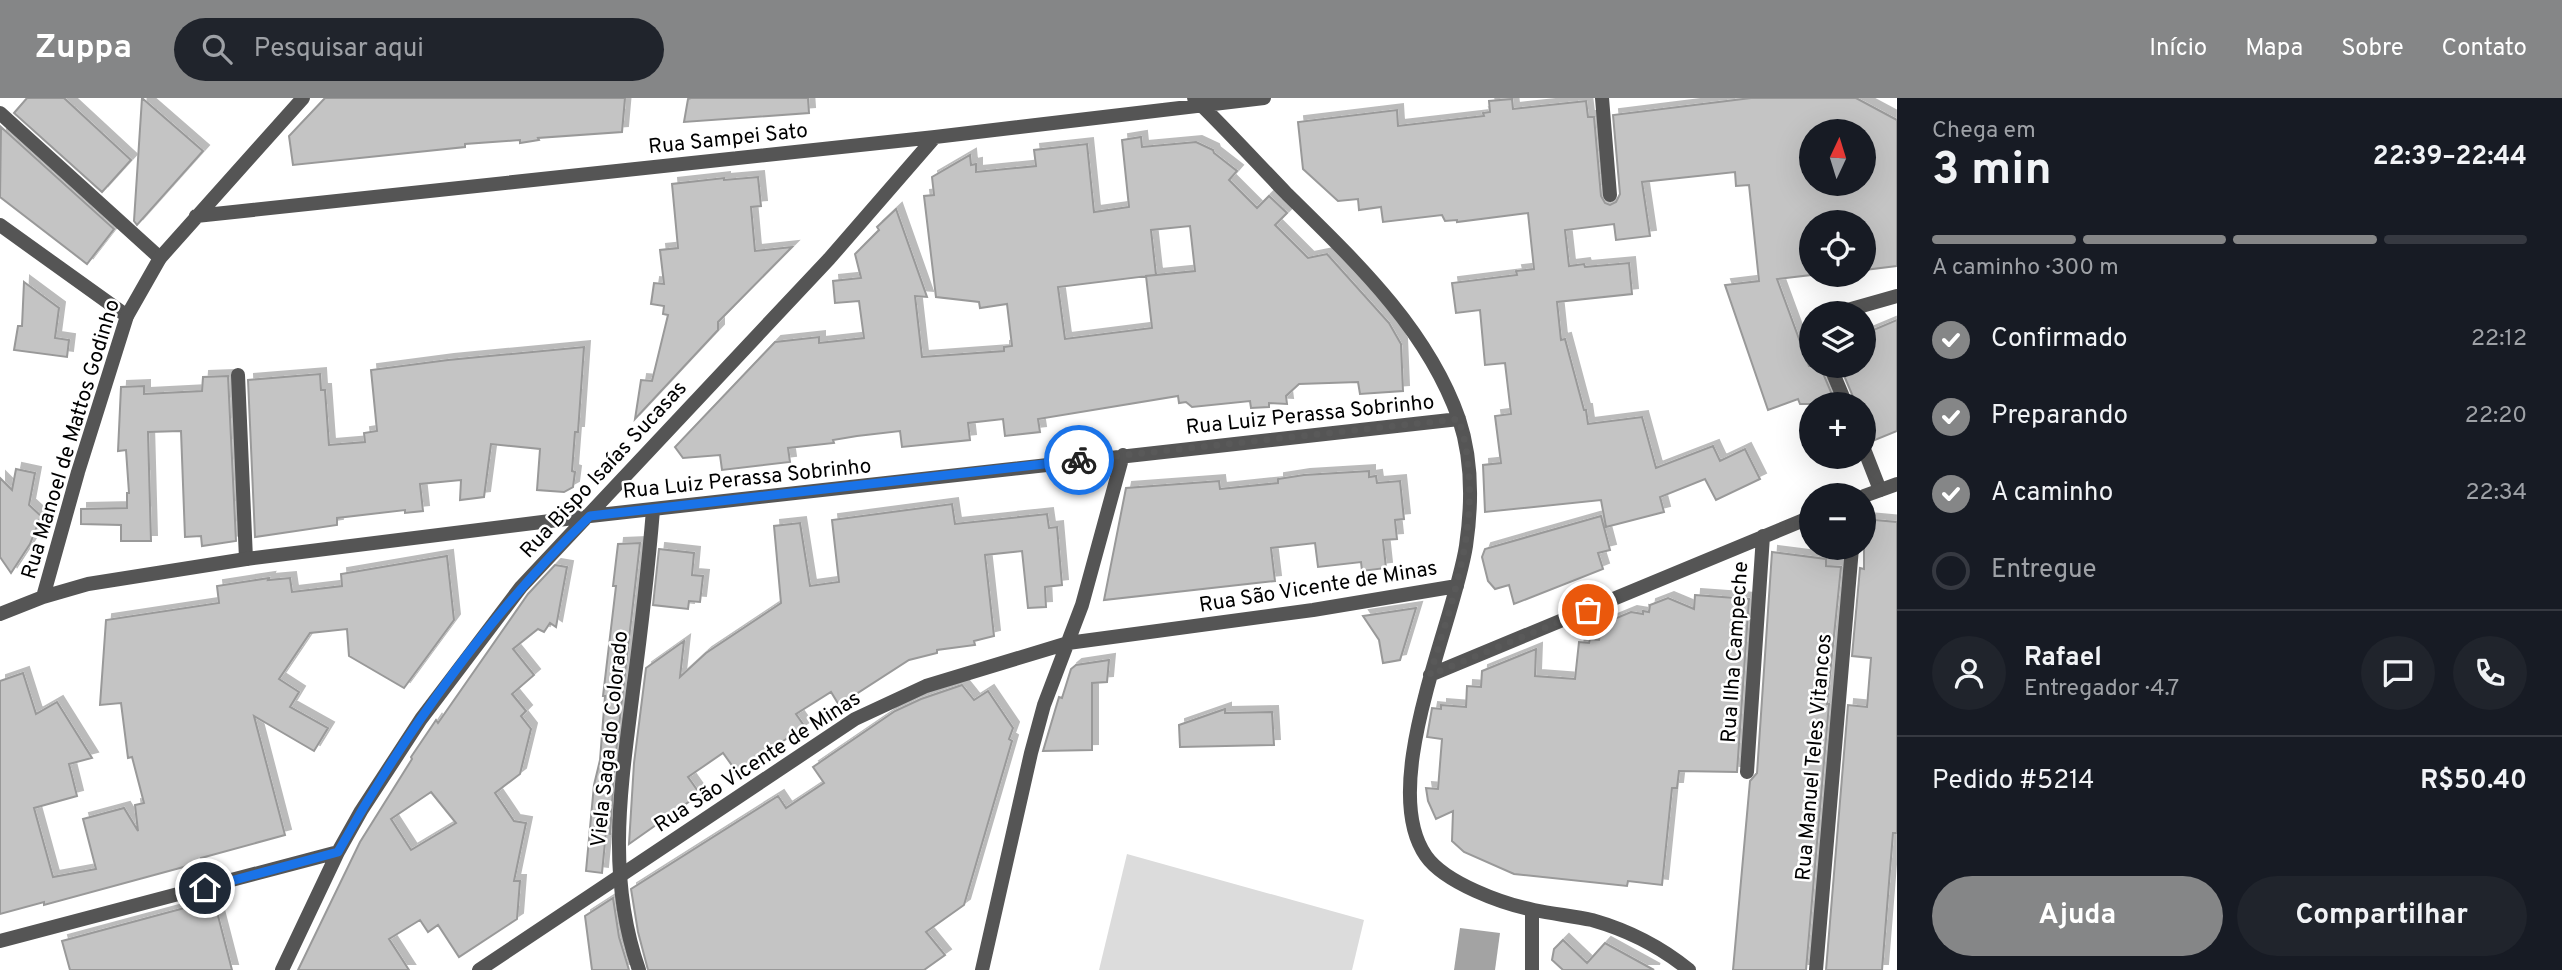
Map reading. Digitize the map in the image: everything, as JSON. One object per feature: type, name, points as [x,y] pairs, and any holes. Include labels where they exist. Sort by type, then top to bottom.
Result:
[{"type":"street","name":"Rua Manoel de Mattos Godinho","points":[[0,614],[43,597],[78,472],[127,316],[160,258],[303,98]]},
{"type":"street","name":"Rua Sampei Sato","points":[[196,216],[935,136],[1197,101],[1264,98]]},
{"type":"street","points":[[1602,98],[1610,195]]},
{"type":"street","points":[[1197,101],[1361,267],[1400,314],[1434,366],[1459,419],[1467,456],[1469,500],[1466,546],[1415,737],[1411,812],[1416,838],[1427,858],[1449,876],[1488,896],[1532,910],[1591,920],[1633,934],[1689,970]]},
{"type":"street","points":[[0,113],[160,258]]},
{"type":"street","name":"Rua Bispo Isaías Sucasas","points":[[282,970],[338,852],[361,811],[429,709],[521,587],[829,259],[935,136]]},
{"type":"street","points":[[0,225],[127,316]]},
{"type":"street","points":[[1876,302],[1897,296]]},
{"type":"street","points":[[238,375],[246,559]]},
{"type":"street","name":"Rua Luiz Perassa Sobrinho","points":[[43,597],[88,584],[246,559],[590,516],[1459,419]]},
{"type":"street","points":[[982,970],[1044,705],[1068,643],[1098,550],[1123,455]]},
{"type":"street","points":[[1872,469],[1880,490]]},
{"type":"street","points":[[1876,492],[1897,484]]},
{"type":"street","name":"Viela Saga do Colorado","points":[[639,970],[629,937],[618,876],[621,786],[653,510]]},
{"type":"street","points":[[1430,675],[1799,522]]},
{"type":"street","name":"Rua Ilha Campeche","points":[[1746,772],[1763,536]]},
{"type":"street","name":"Rua Manuel Teles Vitancos","points":[[1816,970],[1851,560]]},
{"type":"street","name":"Rua São Vicente de Minas","points":[[479,970],[855,719],[926,686],[1068,643],[1313,610],[1457,586]]},
{"type":"street","points":[[0,941],[338,852]]},
{"type":"street","points":[[1532,910],[1532,970]]},
{"type":"shaded area","points":[[1127,854],[1364,920],[1352,970],[1099,970]]},
{"type":"shaded area","points":[[1460,928],[1500,933],[1495,970],[1454,970]]},
{"type":"building","points":[[27,98],[64,98],[131,160],[102,192],[14,113]]},
{"type":"building","points":[[142,98],[203,151],[137,225],[134,221]]},
{"type":"building","points":[[325,98],[625,98],[622,132],[538,138],[539,140],[520,143],[520,140],[465,144],[465,147],[293,165],[289,136]]},
{"type":"building","points":[[808,98],[809,113],[684,122],[688,99]]},
{"type":"building","points":[[1751,98],[1856,98],[1897,120],[1897,266],[1876,269],[1876,210],[1799,210],[1799,276],[1777,279],[1799,339],[1799,378],[1825,378],[1831,392],[1799,392],[1799,402],[1798,399],[1768,410],[1725,285],[1759,281],[1749,185],[1736,186],[1735,172],[1642,182],[1650,236],[1616,240],[1614,224],[1565,230],[1569,266],[1629,263],[1632,294],[1557,302],[1561,340],[1565,339],[1588,424],[1642,417],[1656,468],[1713,446],[1720,461],[1745,449],[1760,479],[1716,500],[1705,479],[1660,497],[1664,512],[1606,527],[1601,500],[1485,512],[1483,465],[1501,463],[1495,416],[1511,414],[1505,363],[1485,365],[1480,310],[1456,313],[1452,283],[1517,275],[1516,271],[1534,269],[1528,213],[1457,222],[1445,221],[1442,215],[1383,222],[1381,207],[1359,210],[1358,199],[1338,201],[1303,169],[1298,122],[1397,110],[1398,126],[1484,116],[1483,113],[1490,112],[1489,101],[1512,99],[1513,109],[1586,101],[1588,117],[1594,117],[1601,196],[1605,203],[1610,205],[1616,202],[1620,194],[1613,115]]},
{"type":"building","points":[[1,127],[114,229],[87,264],[0,197]]},
{"type":"building","points":[[1141,137],[1142,147],[1196,142],[1213,150],[1237,171],[1229,180],[1257,208],[1269,196],[1287,213],[1275,225],[1308,258],[1327,254],[1389,323],[1401,344],[1403,391],[1360,394],[1358,382],[1299,384],[1286,396],[1287,404],[1269,403],[1269,407],[1251,408],[1250,401],[1192,407],[1186,402],[1179,403],[1178,396],[1038,419],[1040,432],[1005,436],[1003,419],[968,423],[970,440],[902,447],[900,431],[857,436],[833,440],[834,443],[788,448],[790,462],[722,470],[720,455],[683,458],[675,447],[775,342],[819,337],[819,343],[864,338],[859,301],[835,303],[833,281],[861,278],[855,254],[896,209],[927,297],[915,296],[922,357],[1004,351],[1004,347],[1012,346],[1007,304],[980,308],[979,302],[936,297],[924,196],[934,195],[932,177],[970,155],[971,165],[976,164],[976,172],[1036,166],[1034,150],[1087,144],[1094,212],[1129,207],[1122,140]],"holes":[[[1190,226],[1195,271],[1156,275],[1151,230]],[[1146,276],[1152,328],[1065,339],[1058,287]]]},
{"type":"building","points":[[758,177],[761,206],[751,207],[755,251],[792,247],[718,322],[718,330],[635,419],[641,380],[652,381],[668,315],[663,314],[664,306],[651,304],[654,283],[664,284],[660,250],[678,248],[672,184]]},
{"type":"building","points":[[24,282],[59,308],[55,338],[69,340],[67,357],[14,350],[18,326],[22,326]]},
{"type":"building","points":[[1897,320],[1897,431],[1876,440],[1876,392],[1851,392],[1845,378],[1876,378],[1876,329]]},
{"type":"building","points":[[584,347],[578,432],[575,432],[573,487],[564,492],[537,490],[540,449],[491,444],[484,497],[460,500],[461,480],[420,484],[423,511],[405,513],[405,510],[337,518],[337,525],[255,537],[248,380],[320,374],[321,390],[325,390],[329,445],[365,442],[364,433],[377,431],[371,370]]},
{"type":"building","points":[[228,376],[236,541],[202,546],[201,536],[185,537],[181,431],[148,432],[151,541],[121,541],[121,525],[81,524],[81,509],[127,508],[129,493],[126,450],[118,451],[121,387],[144,386],[144,394],[202,391],[203,377]]},
{"type":"building","points":[[16,469],[35,473],[29,505],[41,516],[30,544],[11,573],[0,557],[0,478],[12,490]]},
{"type":"building","points":[[1369,471],[1369,477],[1376,476],[1377,483],[1400,481],[1404,519],[1395,520],[1397,539],[1383,540],[1386,568],[1362,571],[1361,562],[1318,567],[1315,543],[1271,548],[1275,581],[1104,600],[1126,488],[1219,481],[1220,489],[1278,483],[1278,479],[1304,475]]},
{"type":"building","points":[[952,504],[955,524],[1047,514],[1049,528],[1057,527],[1062,585],[1045,587],[1046,607],[1028,608],[1022,551],[985,555],[994,636],[974,641],[975,645],[937,650],[937,653],[909,660],[839,705],[831,692],[796,714],[805,727],[736,771],[723,753],[688,777],[700,794],[629,844],[634,763],[646,668],[684,641],[680,677],[706,653],[781,603],[774,526],[800,523],[810,586],[839,582],[832,520]]},
{"type":"building","points":[[1601,516],[1610,550],[1598,553],[1603,569],[1514,604],[1509,585],[1495,589],[1488,581],[1482,557],[1485,549]]},
{"type":"building","points":[[1876,520],[1897,522],[1897,833],[1893,833],[1882,970],[1826,970],[1848,705],[1867,707],[1871,658],[1852,656],[1860,568],[1864,569],[1864,560],[1876,560]]},
{"type":"building","points":[[640,543],[615,761],[610,834],[606,832],[602,873],[586,871],[594,785],[600,760],[603,696],[616,586],[613,586],[618,544]]},
{"type":"building","points":[[659,549],[694,553],[692,575],[703,576],[700,602],[689,601],[688,609],[653,605]]},
{"type":"building","points":[[1772,552],[1799,556],[1799,560],[1826,560],[1826,566],[1841,567],[1806,970],[1733,970],[1750,781],[1757,773]]},
{"type":"building","points":[[447,556],[454,620],[404,688],[349,656],[347,629],[310,633],[279,679],[299,692],[290,707],[328,728],[314,751],[254,716],[285,835],[201,858],[202,862],[44,905],[44,902],[0,914],[0,681],[23,673],[36,714],[57,702],[92,758],[69,764],[77,796],[34,808],[53,877],[96,869],[83,819],[124,808],[138,831],[135,805],[144,803],[132,757],[128,758],[121,703],[100,705],[106,620],[219,603],[217,586],[269,578],[268,580],[290,578],[292,592],[342,586],[341,574]]},
{"type":"building","points":[[555,565],[567,567],[556,627],[550,623],[544,632],[538,629],[513,649],[534,675],[512,694],[526,711],[521,716],[531,729],[520,774],[495,793],[514,821],[526,823],[514,881],[520,881],[517,919],[459,957],[438,925],[428,932],[420,920],[389,939],[409,970],[298,970],[360,842],[411,757],[436,720],[438,723],[528,594]],"holes":[[[431,792],[456,823],[411,850],[391,819]]]},
{"type":"building","points":[[1695,595],[1749,599],[1737,772],[1679,771],[1677,788],[1672,788],[1662,885],[1628,881],[1627,886],[1514,874],[1464,852],[1452,841],[1453,811],[1436,819],[1426,788],[1438,789],[1442,739],[1427,737],[1432,708],[1441,709],[1441,705],[1466,707],[1467,686],[1481,687],[1482,671],[1536,649],[1535,676],[1575,679],[1579,642],[1599,640],[1602,624],[1631,612],[1649,612],[1650,605],[1668,598],[1694,609]]},
{"type":"building","points":[[1416,608],[1400,660],[1383,663],[1379,640],[1363,616]]},
{"type":"building","points":[[1109,660],[1107,682],[1092,683],[1092,750],[1043,751],[1059,697],[1062,698],[1071,669],[1076,665]]},
{"type":"building","points":[[962,685],[974,700],[988,691],[1013,728],[1009,739],[1012,741],[964,905],[926,932],[945,955],[924,970],[648,970],[631,889],[778,796],[786,808],[824,783],[813,767],[895,711]]},
{"type":"building","points":[[1225,709],[1225,713],[1272,712],[1274,745],[1180,747],[1179,725]]},
{"type":"building","points":[[613,898],[619,937],[629,970],[592,970],[585,916]]},
{"type":"building","points":[[214,900],[232,970],[70,970],[62,941]]},
{"type":"building","points":[[1563,940],[1587,963],[1605,943],[1654,970],[1563,970],[1552,960],[1554,949]]},
{"type":"way so far","points":[[1079,460],[1459,419],[1467,456],[1469,500],[1466,546],[1430,675],[1588,610]]},
{"type":"route","points":[[205,888],[338,852],[361,811],[421,719],[521,587],[590,516],[1079,460]]}]
